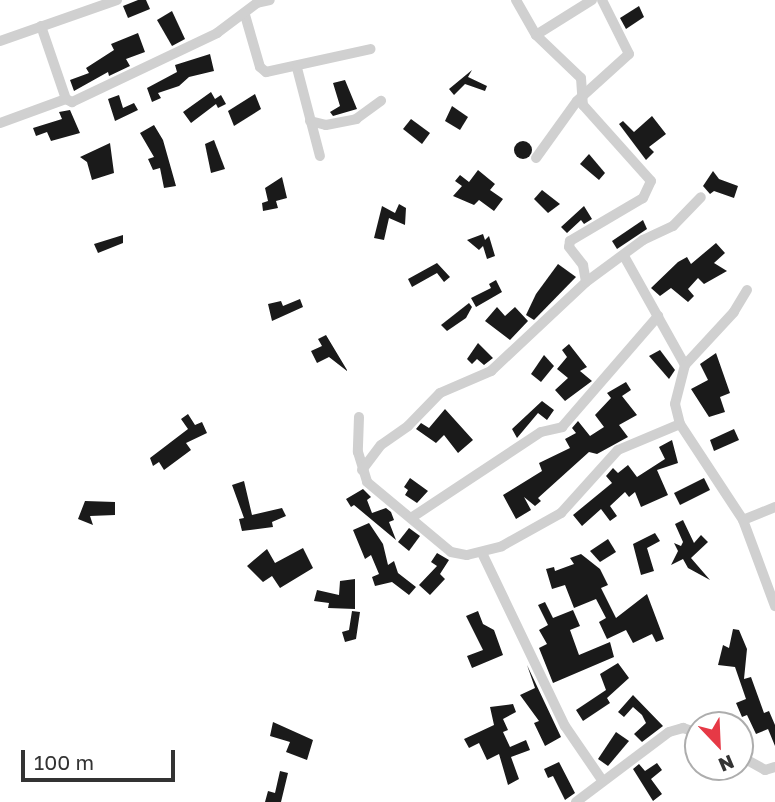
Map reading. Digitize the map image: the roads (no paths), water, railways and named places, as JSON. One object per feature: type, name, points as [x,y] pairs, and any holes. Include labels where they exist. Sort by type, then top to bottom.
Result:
[{"type":"street","points":[[0,41],[117,0]]},
{"type":"street","points":[[41,26],[66,99],[72,102],[123,79],[245,15],[257,3],[270,0]]},
{"type":"street","points":[[516,0],[536,34],[581,78],[585,108],[652,181],[643,198],[570,241],[569,247],[583,265],[586,282]]},
{"type":"street","points":[[536,34],[592,0]]},
{"type":"street","points":[[536,158],[582,96],[629,54],[602,0]]},
{"type":"street","points":[[245,15],[263,70],[297,68],[371,49]]},
{"type":"street","points":[[297,68],[320,156]]},
{"type":"street","points":[[0,123],[66,99]]},
{"type":"street","points":[[310,121],[326,125],[356,119],[382,101]]},
{"type":"street","points":[[362,470],[381,444],[408,426],[440,393],[491,371],[586,282],[679,222],[701,197]]},
{"type":"street","points":[[624,256],[685,365]]},
{"type":"street","points":[[747,290],[734,312],[685,365],[676,389],[680,424],[743,520],[775,606]]},
{"type":"street","points":[[411,517],[541,432],[562,427],[658,316]]},
{"type":"street","points":[[359,417],[362,470],[371,487],[411,517],[450,552],[482,553],[561,513],[601,464],[629,442],[680,424]]},
{"type":"street","points":[[743,520],[775,507]]},
{"type":"street","points":[[482,553],[565,726],[602,780]]},
{"type":"street","points":[[576,802],[602,780],[676,729],[684,730]]},
{"type":"street","points":[[754,764],[765,770],[775,767]]}]
